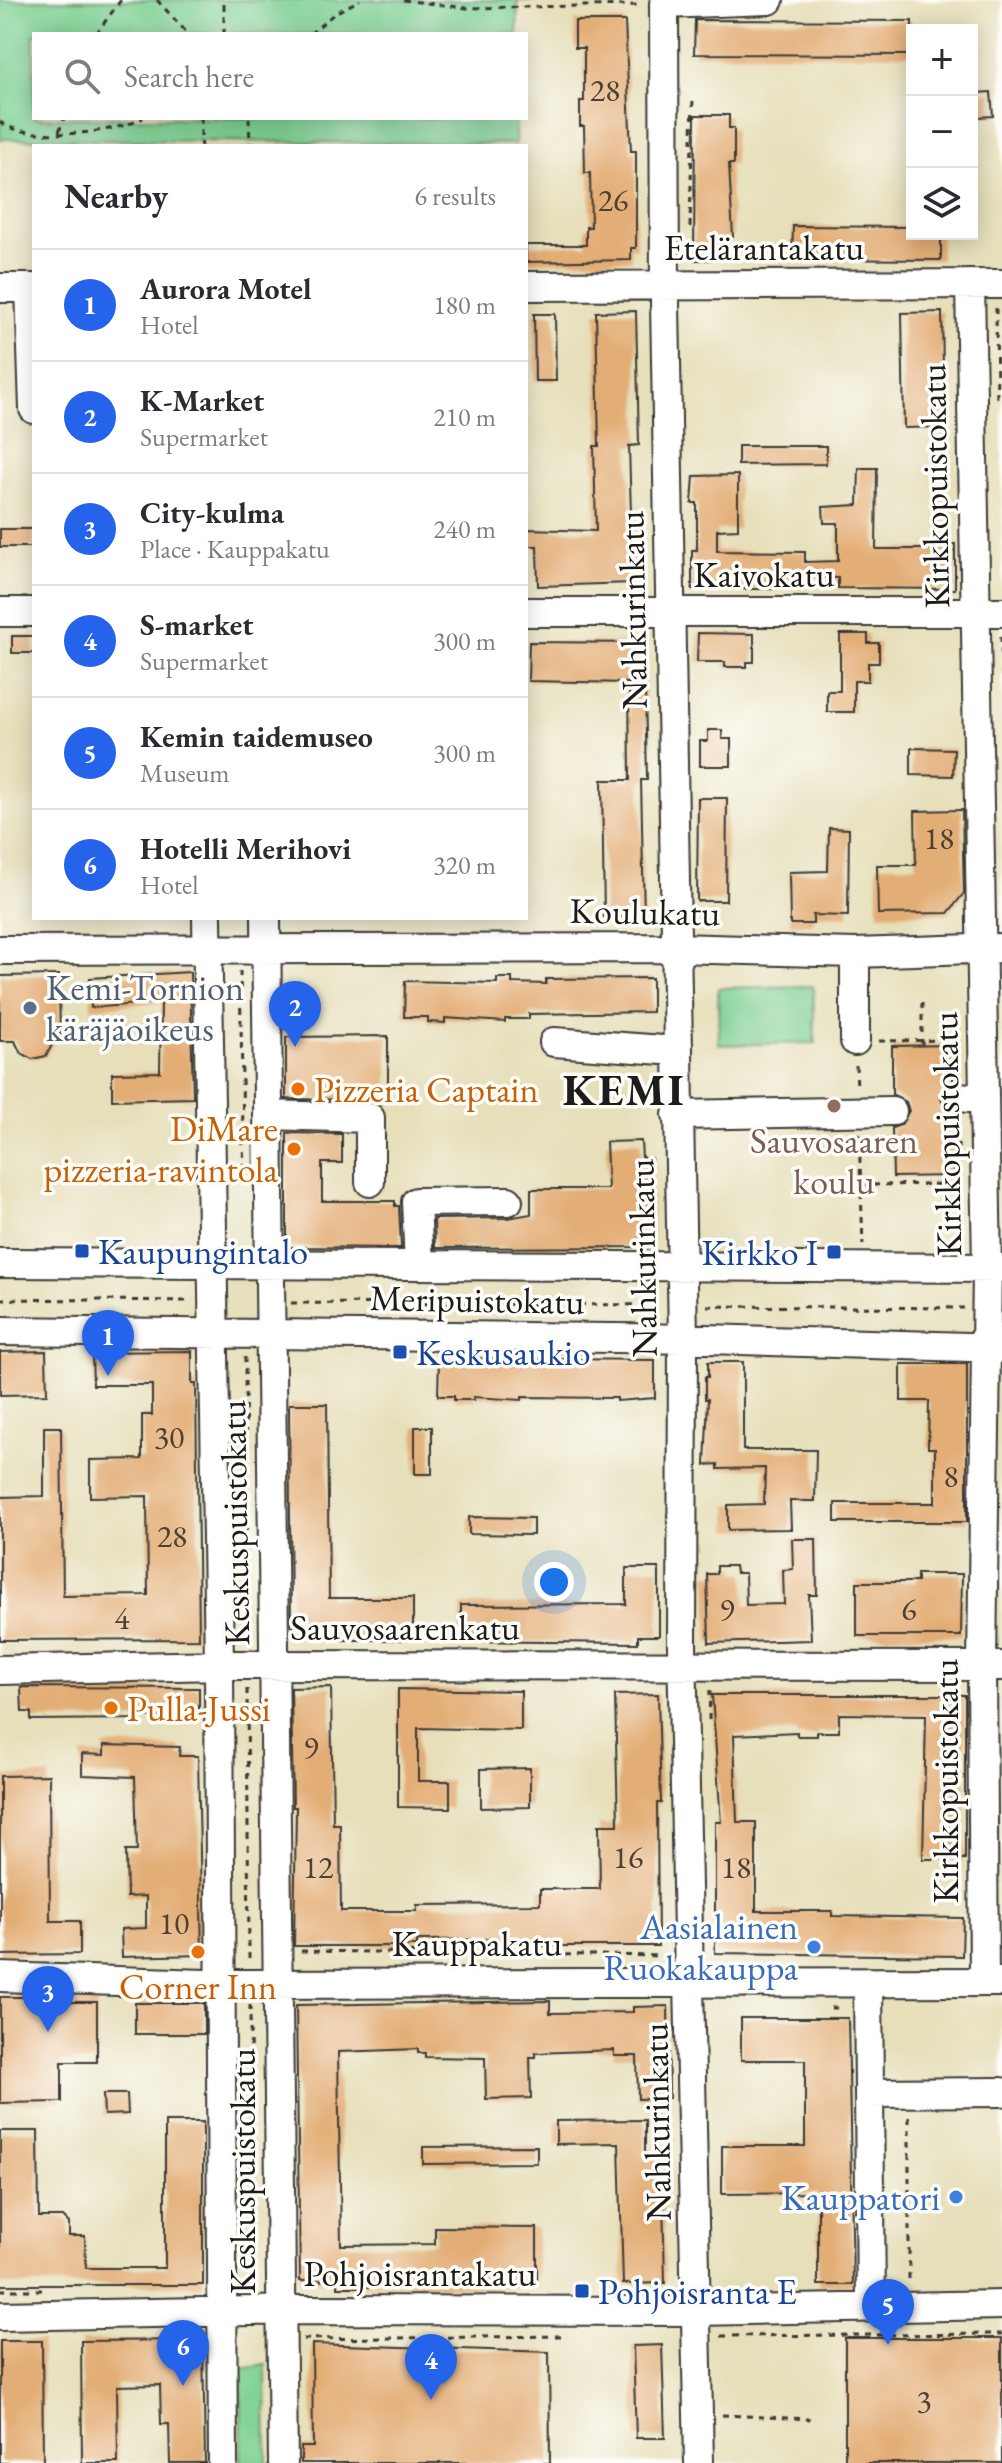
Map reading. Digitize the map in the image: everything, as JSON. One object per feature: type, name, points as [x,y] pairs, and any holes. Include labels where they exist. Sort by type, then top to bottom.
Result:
[{"type":"street","points":[[664,4],[769,0]]},
{"type":"street","name":"Nahkurinkatu","points":[[664,4],[665,285],[683,1339],[684,1665],[699,2463]]},
{"type":"street","name":"Kirkkopuistokatu","points":[[970,284],[988,612],[991,949],[970,1098],[994,1268],[993,1982]]},
{"type":"street","name":"Etelärantakatu","points":[[528,286],[1002,284]]},
{"type":"street","points":[[0,288],[32,288]]},
{"type":"street","points":[[0,612],[32,612]]},
{"type":"street","name":"Kaivokatu","points":[[528,612],[988,612]]},
{"type":"street","name":"Keskuspuistokatu","points":[[207,920],[219,1665],[218,1983],[223,2463]]},
{"type":"street","name":"Keskuspuistokatu","points":[[266,920],[273,1656],[280,1970],[283,2463]]},
{"type":"street","name":"Koulukatu","points":[[0,950],[676,948],[855,953],[991,949]]},
{"type":"street","points":[[855,953],[855,1041]]},
{"type":"street","points":[[554,1042],[677,1051]]},
{"type":"street","points":[[677,1115],[892,1111]]},
{"type":"street","points":[[268,1115],[370,1118],[370,1182]]},
{"type":"street","points":[[419,1265],[416,1202],[508,1201]]},
{"type":"street","name":"Meripuistokatu","points":[[0,1263],[994,1268]]},
{"type":"street","name":"Meripuistokatu","points":[[0,1331],[683,1339],[993,1348]]},
{"type":"street","name":"Sauvosaarenkatu","points":[[0,1670],[219,1665],[273,1656],[684,1665],[992,1666]]},
{"type":"street","name":"Kauppakatu","points":[[0,1977],[218,1983],[280,1970],[691,1969],[868,1983],[993,1982]]},
{"type":"street","points":[[868,1983],[871,2306]]},
{"type":"street","points":[[869,2093],[1002,2092]]},
{"type":"street","name":"Pohjoisrantakatu","points":[[0,2316],[222,2311],[281,2324],[871,2306],[1002,2305]]},
{"type":"path","points":[[97,32],[121,0]]},
{"type":"path","points":[[157,0],[186,32]]},
{"type":"path","points":[[224,0],[224,32]]},
{"type":"path","points":[[312,32],[335,13],[360,0]]},
{"type":"path","points":[[403,0],[467,8],[664,4]]},
{"type":"path","points":[[59,132],[63,120]]},
{"type":"path","points":[[0,122],[16,130],[79,134],[139,120]]},
{"type":"path","points":[[201,120],[201,144]]},
{"type":"path","points":[[250,120],[250,144]]},
{"type":"path","points":[[1002,633],[1002,675]]},
{"type":"path","points":[[922,998],[922,1045]]},
{"type":"path","points":[[860,1185],[958,1184],[956,1150],[970,1098],[958,1041]]},
{"type":"path","points":[[209,1116],[268,1115]]},
{"type":"path","points":[[0,1299],[196,1301]]},
{"type":"path","points":[[287,1303],[659,1305]]},
{"type":"path","points":[[706,1306],[971,1308]]},
{"type":"path","points":[[245,1353],[247,1647],[273,1656]]},
{"type":"path","points":[[247,1685],[249,1958],[280,1970],[293,1958],[293,1951],[691,1969]]},
{"type":"path","points":[[709,1722],[710,1688]]},
{"type":"path","points":[[250,2002],[252,2292]]},
{"type":"path","points":[[827,2007],[843,2008]]},
{"type":"path","points":[[909,2108],[909,2285]]},
{"type":"path","points":[[281,2324],[575,2336]]},
{"type":"path","points":[[719,2336],[1002,2334]]},
{"type":"path","points":[[718,2415],[810,2419]]},
{"type":"green space","points":[[0,0],[553,0],[518,1],[517,32],[32,32],[32,120],[516,120],[515,144],[0,139]]},
{"type":"green space","points":[[813,986],[815,1043],[719,1045],[718,988]]},
{"type":"green space","points":[[266,2365],[267,2463],[241,2463],[242,2369]]},
{"type":"building","points":[[695,20],[912,21],[912,24],[906,24],[906,55],[694,54]]},
{"type":"building","points":[[575,21],[625,21],[631,151],[636,151],[636,248],[631,248],[631,260],[528,262],[528,245],[586,245],[586,227],[591,227],[590,173],[585,173],[584,126],[580,126],[580,101],[584,101],[584,48],[575,48]]},
{"type":"building","points":[[991,92],[993,116],[978,117],[978,93]]},
{"type":"building","points":[[695,115],[729,115],[729,128],[734,128],[734,164],[729,164],[733,237],[728,237],[728,260],[694,260]]},
{"type":"building","points":[[793,226],[906,227],[906,240],[941,240],[941,260],[792,259]]},
{"type":"building","points":[[636,311],[639,445],[629,446],[633,583],[538,586],[537,546],[528,546],[528,529],[596,531],[594,446],[599,446],[596,312]]},
{"type":"building","points":[[942,312],[944,427],[904,428],[902,313]]},
{"type":"building","points":[[534,314],[555,314],[556,381],[535,381]]},
{"type":"building","points":[[738,446],[826,446],[826,464],[738,465]]},
{"type":"building","points":[[859,468],[877,468],[876,549],[932,549],[932,544],[955,544],[955,589],[838,588],[838,578],[805,577],[805,589],[692,589],[692,550],[697,550],[697,503],[692,503],[694,476],[738,475],[738,529],[717,530],[717,551],[805,552],[805,562],[838,561],[838,523],[824,523],[823,507],[858,505]]},
{"type":"building","points":[[0,529],[32,529],[32,547],[0,547]]},
{"type":"building","points":[[698,633],[754,634],[754,662],[747,662],[747,667],[725,667],[725,662],[697,662]]},
{"type":"building","points":[[840,634],[868,634],[868,643],[879,643],[879,663],[868,663],[868,681],[854,681],[854,712],[827,712],[827,691],[840,691]]},
{"type":"building","points":[[12,636],[32,636],[32,653],[12,653]]},
{"type":"building","points":[[529,642],[644,643],[647,780],[641,780],[644,917],[604,917],[602,780],[630,780],[629,683],[528,681]]},
{"type":"building","points":[[708,730],[722,730],[722,739],[731,739],[731,766],[700,766],[700,741],[708,741]]},
{"type":"building","points":[[911,748],[954,749],[953,776],[911,775]]},
{"type":"building","points":[[698,798],[727,798],[726,901],[697,901]]},
{"type":"building","points":[[962,810],[964,893],[948,913],[878,914],[877,865],[916,865],[915,811]]},
{"type":"building","points":[[829,828],[849,829],[848,916],[813,915],[813,924],[790,924],[789,872],[828,871]]},
{"type":"building","points":[[190,972],[193,1098],[112,1100],[112,1073],[160,1072],[161,1002],[91,1008],[90,978]]},
{"type":"building","name":"Kemi-Tornion käräjäoikeus","points":[[59,975],[60,1041],[54,1041],[46,1056],[32,1059],[20,1052],[15,1041],[0,1041],[0,976]]},
{"type":"building","points":[[497,978],[512,978],[512,983],[546,984],[546,979],[652,978],[652,1012],[529,1014],[529,1019],[505,1019],[505,1022],[445,1018],[445,1023],[428,1022],[428,1017],[404,1017],[405,981],[497,983]]},
{"type":"building","points":[[388,1036],[388,1100],[286,1099],[286,1037]]},
{"type":"building","points":[[953,1045],[953,1081],[945,1087],[941,1096],[943,1105],[953,1113],[953,1176],[893,1177],[892,1128],[901,1125],[909,1111],[906,1102],[892,1094],[892,1046]]},
{"type":"building","points":[[287,1133],[342,1134],[342,1163],[322,1163],[322,1201],[395,1201],[395,1206],[399,1206],[401,1248],[287,1247]]},
{"type":"building","points":[[641,1141],[642,1158],[651,1158],[653,1247],[435,1248],[434,1219],[508,1218],[531,1214],[531,1189],[608,1189],[606,1142]]},
{"type":"building","points":[[46,1351],[47,1394],[0,1395],[0,1352]]},
{"type":"building","points":[[192,1351],[192,1384],[196,1384],[199,1639],[0,1640],[0,1497],[44,1496],[44,1427],[61,1427],[63,1596],[148,1595],[147,1496],[90,1497],[90,1460],[142,1459],[142,1415],[152,1415],[152,1385],[93,1385],[92,1352]]},
{"type":"building","points":[[439,1358],[655,1360],[655,1398],[617,1401],[617,1398],[522,1397],[522,1400],[473,1397],[474,1400],[454,1400],[454,1396],[438,1396]]},
{"type":"building","points":[[708,1362],[743,1362],[743,1450],[816,1450],[815,1501],[790,1501],[791,1529],[728,1530],[728,1505],[764,1504],[765,1468],[718,1469],[718,1464],[705,1465],[708,1399],[705,1399],[705,1377],[708,1377]]},
{"type":"building","points":[[901,1364],[967,1364],[967,1522],[835,1522],[835,1503],[935,1503],[935,1448],[928,1448],[929,1401],[901,1401]]},
{"type":"building","points":[[289,1404],[327,1404],[329,1598],[413,1598],[413,1640],[329,1640],[328,1626],[291,1626]]},
{"type":"building","points":[[415,1427],[432,1427],[432,1474],[415,1474]]},
{"type":"building","points":[[469,1517],[533,1518],[533,1535],[469,1534]]},
{"type":"building","points":[[792,1539],[816,1539],[817,1595],[809,1595],[811,1640],[709,1643],[707,1574],[717,1574],[717,1566],[735,1566],[736,1573],[745,1573],[746,1605],[784,1604],[783,1570],[793,1569]]},
{"type":"building","points":[[626,1568],[659,1568],[659,1636],[638,1636],[638,1643],[461,1641],[461,1605],[626,1604]]},
{"type":"building","points":[[917,1574],[962,1574],[961,1636],[857,1636],[857,1582],[917,1582]]},
{"type":"building","points":[[21,1687],[199,1688],[199,1719],[139,1716],[139,1719],[31,1720],[31,1712],[22,1712]]},
{"type":"building","points":[[331,1687],[333,1824],[340,1824],[341,1911],[417,1911],[417,1905],[540,1904],[540,1889],[600,1889],[599,1825],[618,1825],[615,1695],[658,1694],[661,1803],[657,1803],[658,1946],[541,1946],[540,1939],[417,1940],[417,1946],[294,1946],[296,1807],[293,1807],[291,1688]]},
{"type":"building","points":[[398,1689],[521,1691],[521,1730],[418,1728],[418,1781],[450,1781],[450,1808],[398,1807]]},
{"type":"building","points":[[712,1695],[965,1695],[965,1859],[923,1859],[926,1715],[839,1714],[839,1732],[817,1732],[817,1736],[797,1736],[797,1732],[734,1735],[737,1822],[756,1822],[756,1911],[832,1911],[832,1916],[963,1918],[962,1956],[715,1953],[715,1822],[721,1822]]},
{"type":"building","points":[[104,1745],[180,1747],[179,1756],[198,1756],[202,1955],[122,1957],[121,1929],[146,1928],[146,1896],[127,1897],[126,1851],[137,1851],[135,1777],[82,1775],[82,1754],[104,1755]]},
{"type":"building","points":[[530,1768],[530,1807],[481,1808],[481,1769]]},
{"type":"building","points":[[49,1775],[50,1921],[80,1921],[80,1954],[0,1955],[0,1776]]},
{"type":"building","points":[[0,1997],[38,1997],[38,2002],[97,2002],[97,2062],[62,2062],[62,2102],[0,2103]]},
{"type":"building","points":[[550,2001],[550,2013],[633,2012],[633,2007],[668,2006],[669,2098],[638,2099],[637,2056],[614,2056],[614,2050],[536,2053],[536,2057],[530,2057],[531,2098],[486,2099],[485,2058],[425,2057],[425,2053],[418,2053],[418,2049],[338,2052],[341,2245],[435,2244],[435,2227],[537,2228],[537,2284],[523,2284],[523,2287],[338,2287],[338,2280],[300,2281],[296,2005]]},
{"type":"building","points":[[135,2003],[204,2003],[204,2034],[135,2034]]},
{"type":"building","points":[[741,2018],[848,2018],[853,2285],[818,2285],[818,2193],[722,2194],[722,2146],[805,2146],[805,2060],[741,2060]]},
{"type":"building","points":[[103,2094],[127,2094],[128,2114],[104,2115]]},
{"type":"building","points":[[645,2120],[645,2156],[662,2156],[665,2283],[623,2284],[619,2143],[556,2144],[556,2121]]},
{"type":"building","points":[[165,2122],[203,2122],[203,2285],[0,2285],[0,2131],[38,2131],[39,2217],[63,2217],[69,2223],[69,2236],[85,2236],[86,2268],[165,2268]]},
{"type":"building","points":[[537,2146],[537,2163],[423,2164],[423,2147]]},
{"type":"building","points":[[845,2338],[1002,2338],[1002,2463],[845,2463]]},
{"type":"building","points":[[203,2340],[205,2463],[170,2463],[169,2424],[161,2424],[160,2385],[117,2386],[118,2463],[82,2463],[81,2341]]},
{"type":"building","points":[[0,2341],[42,2341],[43,2463],[0,2463]]},
{"type":"building","points":[[312,2344],[549,2352],[550,2463],[301,2463],[301,2447],[313,2447]]},
{"type":"building","points":[[662,2345],[665,2438],[636,2438],[633,2346]]},
{"type":"place","name":"Kemi-Tornion käräjäoikeus","points":[[30,1008]]},
{"type":"place","name":"K-Market","points":[[295,1047]]},
{"type":"place","name":"Pizzeria Captain","points":[[298,1089]]},
{"type":"place","name":"Sauvosaaren koulu","points":[[834,1106]]},
{"type":"place","name":"DiMare pizzeria-ravintola","points":[[294,1149]]},
{"type":"place","name":"Kaupungintalo","points":[[82,1251]]},
{"type":"place","name":"Kirkko I","points":[[834,1252]]},
{"type":"place","name":"Keskusaukio","points":[[400,1352]]},
{"type":"place","name":"Aurora Motel","points":[[108,1376]]},
{"type":"place","name":"Pulla-Jussi","points":[[111,1708]]},
{"type":"place","name":"Aasialainen Ruokakauppa","points":[[814,1947]]},
{"type":"place","name":"Corner Inn","points":[[198,1952]]},
{"type":"place","name":"City-kulma","points":[[48,2032]]},
{"type":"place","name":"Kauppatori","points":[[956,2197]]},
{"type":"place","name":"Pohjoisranta E","points":[[582,2291]]},
{"type":"place","name":"Kemin taidemuseo","points":[[888,2345]]},
{"type":"place","name":"Hotelli Merihovi","points":[[183,2386]]},
{"type":"place","name":"S-market","points":[[431,2400]]},
{"type":"district","name":"KEMI","points":[[624,1090]]}]
